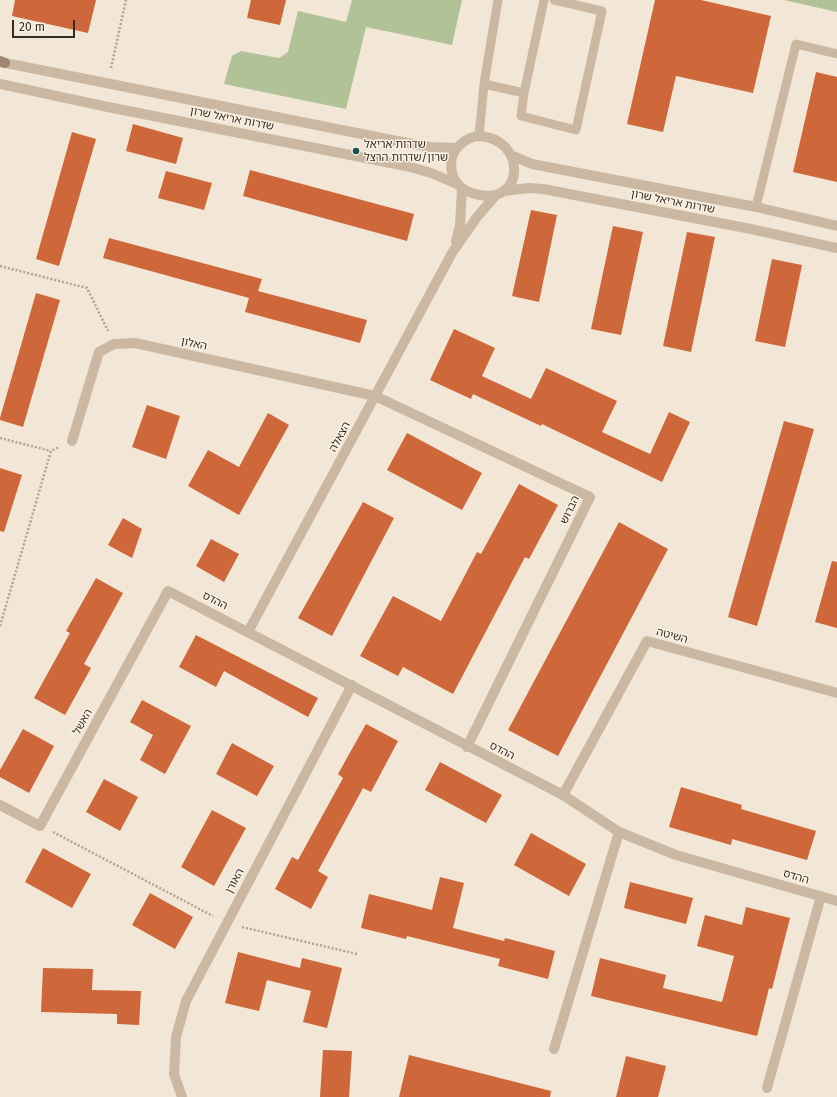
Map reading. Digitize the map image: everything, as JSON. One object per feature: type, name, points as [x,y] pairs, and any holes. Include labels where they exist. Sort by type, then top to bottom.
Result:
[{"type":"street","name":"שדרות אריאל שרון","points":[[2,62],[398,142],[439,148],[456,148]]},
{"type":"street","name":"שדרות אריאל שרון","points":[[0,84],[410,167],[431,173],[460,186]]},
{"type":"street","points":[[479,136],[498,142],[511,155],[514,163],[514,175],[511,184],[500,193],[482,196],[460,186],[451,170],[451,161],[456,148],[465,140],[479,136]]},
{"type":"street","name":"שדרות אריאל שרון","points":[[511,155],[532,164],[756,207],[837,226]]},
{"type":"street","name":"הצאלה","points":[[452,253],[460,225],[460,186]]},
{"type":"street","name":"שדרות אריאל שרון","points":[[500,193],[523,188],[543,189],[751,229],[837,248]]},
{"type":"street","name":"הצאלה","points":[[248,632],[452,253],[477,217],[500,193]]},
{"type":"street","name":"האלון","points":[[114,344],[135,343],[375,396]]},
{"type":"street","points":[[72,441],[99,352],[114,344]]},
{"type":"street","name":"הברוש","points":[[375,396],[590,497],[467,747]]},
{"type":"street","name":"ההדס","points":[[168,591],[352,684],[467,747],[564,795],[619,832],[676,855],[837,901]]},
{"type":"street","name":"האשל","points":[[40,826],[168,591]]},
{"type":"street","name":"השיטה","points":[[564,795],[646,641],[837,693]]},
{"type":"street","name":"האורן","points":[[182,1097],[174,1074],[176,1037],[186,1001],[352,684]]},
{"type":"street","points":[[0,805],[40,826]]},
{"type":"street","points":[[554,1049],[619,832]]},
{"type":"street","points":[[767,1088],[821,896]]},
{"type":"lane","points":[[479,136],[484,84],[498,0]]},
{"type":"lane","points":[[544,0],[520,116],[576,130],[602,11],[554,0]]},
{"type":"lane","points":[[756,207],[796,44],[837,54]]},
{"type":"lane","points":[[484,84],[524,93]]},
{"type":"path","points":[[108,84],[126,0]]},
{"type":"path","points":[[0,266],[88,288],[114,344]]},
{"type":"path","points":[[0,438],[51,451],[72,441]]},
{"type":"path","points":[[0,626],[51,451]]},
{"type":"path","points":[[40,826],[227,923],[356,954]]},
{"type":"green space","points":[[352,0],[462,0],[452,45],[366,27],[346,109],[224,84],[232,56],[241,51],[279,58],[288,52],[298,11],[346,22]]},
{"type":"green space","points":[[784,0],[837,0],[837,12]]},
{"type":"building","points":[[15,0],[96,0],[88,33],[12,16]]},
{"type":"building","points":[[251,0],[286,0],[280,25],[247,18]]},
{"type":"building","points":[[655,0],[701,0],[771,16],[753,93],[676,76],[663,132],[627,124]]},
{"type":"building","points":[[816,72],[837,77],[837,182],[793,172]]},
{"type":"building","points":[[133,124],[183,138],[176,164],[126,151]]},
{"type":"building","points":[[72,132],[96,139],[59,266],[36,259]]},
{"type":"building","points":[[250,170],[414,214],[407,241],[243,196]]},
{"type":"building","points":[[166,171],[212,183],[204,210],[158,198]]},
{"type":"building","points":[[531,210],[557,215],[539,302],[512,296]]},
{"type":"building","points":[[613,226],[643,232],[621,335],[591,329]]},
{"type":"building","points":[[687,232],[715,237],[691,352],[663,346]]},
{"type":"building","points":[[109,238],[262,279],[258,291],[367,320],[360,343],[245,312],[249,298],[103,258]]},
{"type":"building","points":[[772,259],[802,265],[785,347],[755,341]]},
{"type":"building","points":[[36,293],[60,300],[23,427],[0,420],[0,418]]},
{"type":"building","points":[[454,329],[495,348],[482,376],[531,399],[546,368],[617,401],[602,432],[650,454],[669,412],[690,422],[662,482],[542,424],[541,426],[473,394],[471,399],[430,380]]},
{"type":"building","points":[[147,405],[180,416],[166,459],[132,447]]},
{"type":"building","points":[[268,413],[289,425],[239,515],[188,486],[208,450],[239,467]]},
{"type":"building","points":[[784,421],[814,429],[757,626],[728,617]]},
{"type":"building","points":[[407,433],[482,473],[462,510],[387,470]]},
{"type":"building","points":[[0,468],[22,475],[4,532],[0,531]]},
{"type":"building","points":[[519,484],[558,505],[529,559],[525,557],[453,694],[403,667],[398,676],[360,656],[393,596],[441,621],[477,552],[481,554]]},
{"type":"building","points":[[363,502],[394,518],[332,636],[298,618]]},
{"type":"building","points":[[123,518],[142,529],[132,558],[108,545]]},
{"type":"building","points":[[619,522],[668,549],[558,756],[508,730]]},
{"type":"building","points":[[211,539],[239,554],[224,582],[196,566]]},
{"type":"building","points":[[832,561],[837,562],[837,628],[815,622]]},
{"type":"building","points":[[96,578],[123,593],[84,664],[91,668],[65,715],[34,698],[70,633],[66,631]]},
{"type":"building","points":[[196,635],[318,698],[308,717],[224,671],[216,687],[179,667]]},
{"type":"building","points":[[142,700],[191,726],[165,774],[140,760],[153,735],[130,722]]},
{"type":"building","points":[[366,724],[398,741],[371,792],[363,788],[318,871],[328,877],[311,909],[275,889],[292,857],[298,860],[343,778],[338,774]]},
{"type":"building","points":[[23,729],[54,746],[29,793],[0,777],[0,770]]},
{"type":"building","points":[[232,743],[274,766],[257,796],[216,774]]},
{"type":"building","points":[[440,762],[502,795],[486,823],[425,790]]},
{"type":"building","points":[[104,779],[138,797],[120,831],[86,812]]},
{"type":"building","points":[[681,787],[742,805],[741,809],[816,831],[807,860],[732,839],[731,845],[669,827]]},
{"type":"building","points":[[212,810],[246,828],[214,886],[181,867]]},
{"type":"building","points":[[531,833],[586,864],[569,896],[514,865]]},
{"type":"building","points":[[43,848],[91,874],[72,908],[25,882]]},
{"type":"building","points":[[440,877],[464,883],[453,928],[504,941],[505,938],[555,951],[548,979],[498,966],[500,959],[407,936],[406,939],[361,928],[369,894],[432,910]]},
{"type":"building","points":[[630,882],[693,898],[686,924],[624,908]]},
{"type":"building","points":[[150,893],[193,917],[175,949],[132,925]]},
{"type":"building","points":[[746,907],[790,918],[772,989],[769,988],[757,1036],[591,996],[600,958],[666,975],[663,988],[722,1002],[734,956],[697,946],[705,915],[742,925]]},
{"type":"building","points":[[238,952],[300,968],[302,958],[342,968],[327,1028],[303,1022],[311,991],[267,980],[259,1011],[225,1003]]},
{"type":"building","points":[[43,968],[93,969],[92,990],[141,991],[139,1025],[117,1024],[117,1014],[41,1012]]},
{"type":"building","points":[[323,1050],[352,1051],[349,1097],[320,1097]]},
{"type":"building","points":[[409,1055],[551,1091],[550,1097],[399,1097]]},
{"type":"building","points":[[626,1056],[666,1066],[658,1097],[616,1097]]},
{"type":"place","name":"שדרות אריאל שרון/שדרות הרצל","points":[[356,151]]}]
